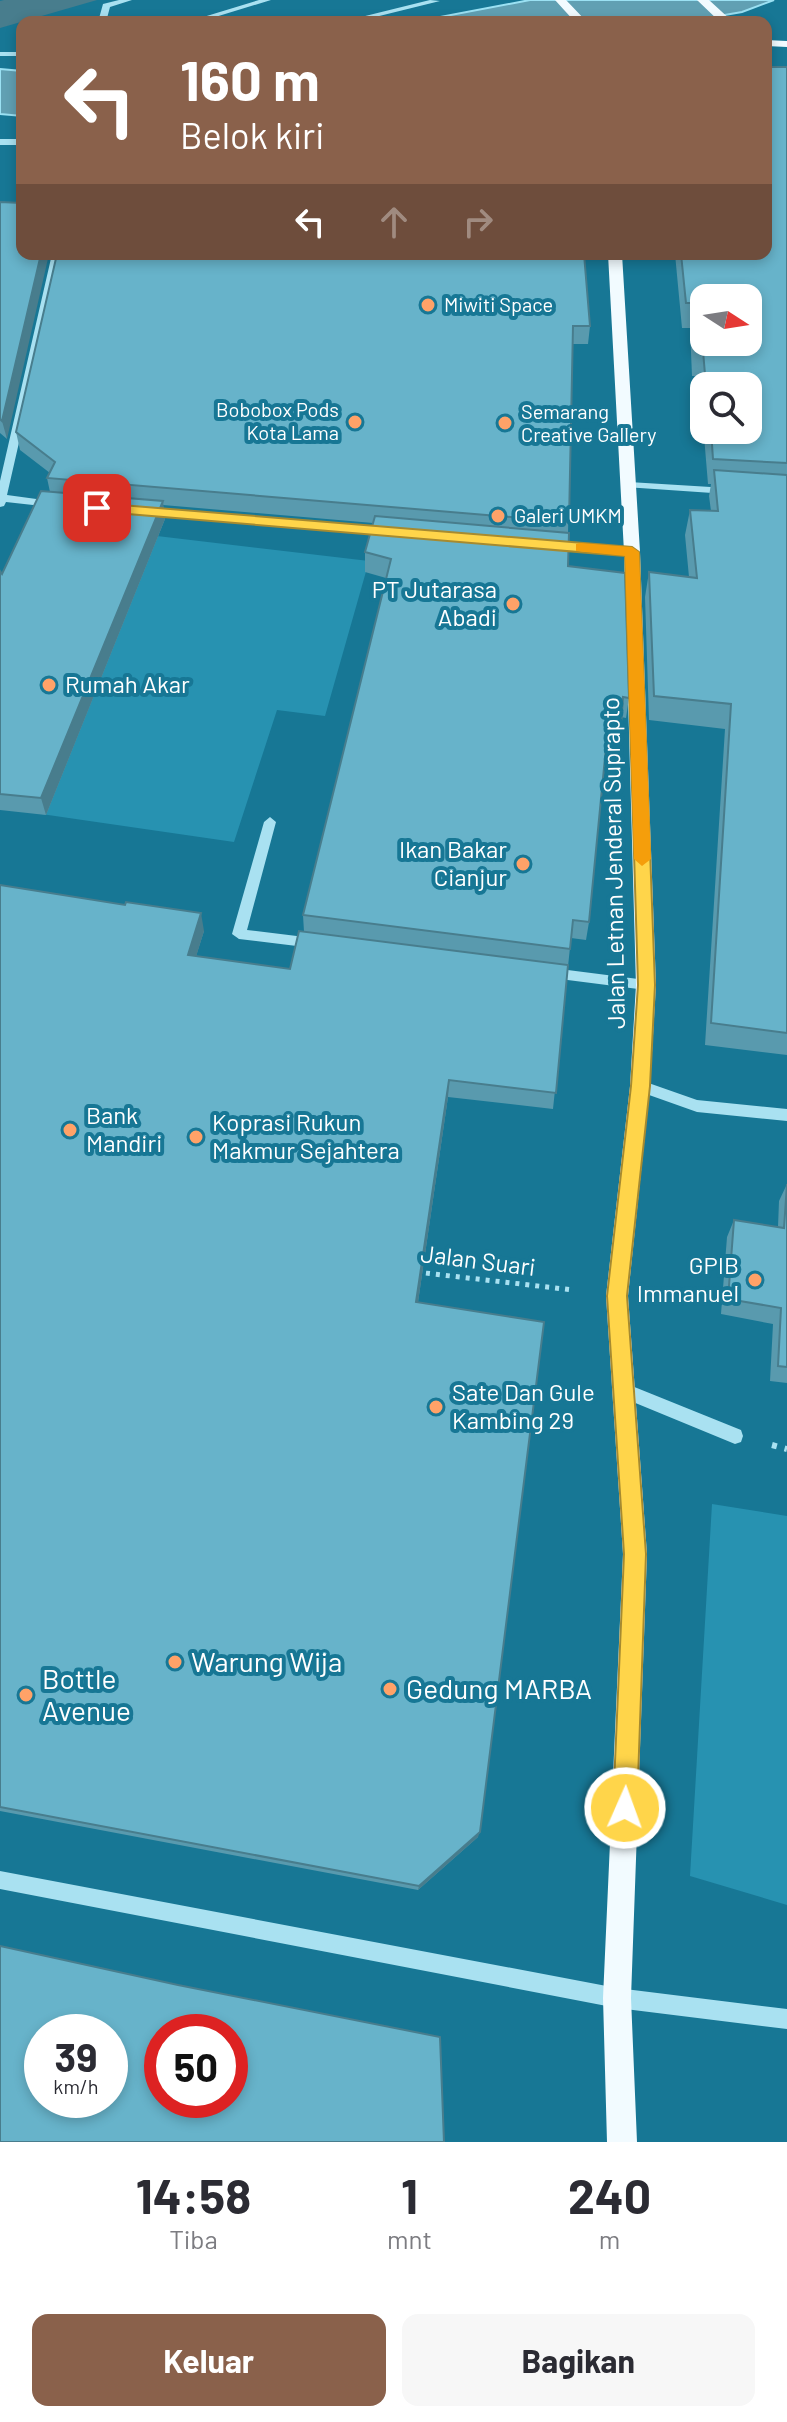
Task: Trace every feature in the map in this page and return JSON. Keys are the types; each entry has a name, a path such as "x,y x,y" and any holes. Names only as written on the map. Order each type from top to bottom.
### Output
{"main road":[{"path":"560,0 575,16"},
{"path":"702,0 720,16"},
{"name":"Jalan Letnan Jenderal Suprapto","path":"615,260 632,552 646,985 640,1086 617,1296 635,1554 617,1998 622,2142"}],"street":[{"path":"104,16 106,6 128,0"},
{"path":"212,16 267,0"},
{"path":"371,16 436,1"},
{"path":"56,260 0,500 65,505"},
{"path":"629,485 739,492"},
{"path":"128,510 396,532"},
{"path":"538,544 632,552"},
{"path":"270,822 239,934 333,945"},
{"path":"537,971 646,985"},
{"path":"640,1086 697,1106 787,1115"},
{"path":"622,1390 735,1436"},
{"path":"0,1880 617,1998 787,2019"}],"path":[{"name":"Jalan Suari","path":"412,1271 617,1296"}],"shaded area":[{"path":"530,0 774,0 742,12 719,16 446,16"},
{"path":"0,69 16,70 16,115 0,114"},
{"path":"39,522 369,561 325,716 277,710 234,842 0,808 0,604"},
{"path":"712,1504 787,1516 787,1905 690,1876"}],"building":[{"path":"772,67 787,67 787,463 713,459 712,444 762,444 762,372 705,372 703,356 762,356 762,284 690,284 690,303 686,303 682,260 772,260"},
{"path":"0,202 16,203 16,260 40,260 2,421"},
{"path":"56,260 584,260 590,326 573,326 569,522 47,478 55,462 16,432"},
{"path":"714,470 787,475 787,1033 711,1023 731,704 654,696 649,572 697,578 690,510 718,511"},
{"path":"41,491 163,501 41,798 0,794 0,571 2,574"},
{"path":"375,516 569,533 568,566 625,573 629,698 623,697 621,728 608,727 589,922 573,920 570,949 303,915 391,559 365,552"},
{"path":"0,885 125,905 126,902 201,913 188,955 290,969 299,931 568,965 556,1093 449,1080 416,1302 544,1322 480,1832 419,1886 0,1807"},
{"name":"GPIB Immanuel","path":"787,1184 787,1367 778,1366 781,1308 728,1299 734,1220 784,1228"},
{"path":"0,1946 440,2037 444,2142 0,2142"}],"slow traffic":[{"path":"581,547 632,552 642,859"}],"place":[{"name":"Miwiti Space","path":"428,305"},
{"name":"Bobobox Pods Kota Lama","path":"355,422"},
{"name":"Semarang Creative Gallery","path":"505,423"},
{"name":"Galeri UMKM","path":"498,516"},
{"name":"PT Jutarasa Abadi","path":"513,604"},
{"name":"Rumah Akar","path":"49,685"},
{"name":"Ikan Bakar Cianjur","path":"523,864"},
{"name":"Bank Mandiri","path":"70,1130"},
{"name":"Koprasi Rukun Makmur Sejahtera","path":"196,1137"},
{"name":"GPIB Immanuel","path":"755,1280"},
{"name":"Sate Dan Gule Kambing 29","path":"436,1407"},
{"name":"Warung Wija","path":"175,1662"},
{"name":"Gedung MARBA","path":"390,1689"},
{"name":"Bottle Avenue","path":"26,1695"}],"route":[{"path":"97,508 632,552 646,985 640,1086 617,1296 635,1554 625,1808"}]}
